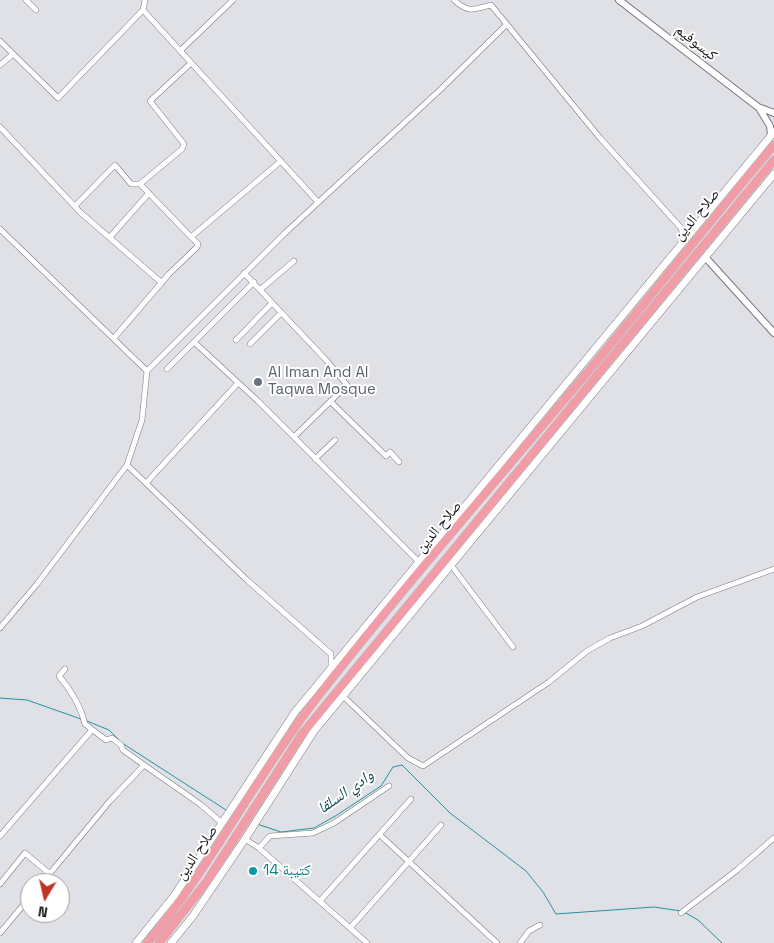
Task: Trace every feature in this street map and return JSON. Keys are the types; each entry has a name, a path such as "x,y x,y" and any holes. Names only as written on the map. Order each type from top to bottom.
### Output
{"highway":[{"name":"صلاح الدين","path":"147,943 198,877 288,735 315,700 424,564 597,360 774,145"},
{"name":"صلاح الدين","path":"159,943 243,836 302,734 774,160"},
{"path":"597,360 601,361 604,367"},
{"path":"536,432 540,436 540,443"},
{"path":"198,877 200,882 205,884"}],"main road":[{"path":"136,943 174,896 295,712 684,239 773,134"},
{"path":"255,815 306,743 343,696 774,174"},
{"path":"171,943 193,916 243,836"}],"street":[{"path":"26,0 36,10"},
{"path":"0,41 58,98 142,10 144,0"},
{"path":"180,51 233,0"},
{"path":"454,0 464,8 474,10 491,5 600,138 679,226 684,239"},
{"name":"كيسوفيم","path":"619,0 758,106 774,113"},
{"path":"142,10 318,202"},
{"path":"0,628 37,584 127,465 142,420 147,371 244,273 318,202 442,89 506,25"},
{"path":"0,65 13,54"},
{"path":"74,206 115,165 131,184 140,184 182,149 184,144 178,133 150,102 191,62"},
{"name":"كيسوفيم","path":"758,106 773,134"},
{"path":"0,127 74,206 162,283"},
{"path":"191,237 281,161"},
{"path":"114,338 162,283 198,248 198,244 140,184"},
{"path":"110,237 149,193"},
{"path":"679,226 695,227"},
{"path":"0,229 147,371"},
{"path":"706,258 774,333"},
{"path":"261,289 294,261"},
{"path":"244,273 327,360 347,385 332,402 294,437"},
{"path":"167,369 254,282"},
{"path":"236,340 272,303"},
{"path":"250,344 281,313"},
{"path":"194,342 294,437 418,561"},
{"path":"146,482 238,383"},
{"path":"332,402 386,456 390,452 399,462"},
{"path":"315,459 335,440"},
{"path":"127,465 247,580 331,654 331,668"},
{"path":"451,565 513,647"},
{"path":"343,696 408,758 423,766 549,682 587,651 610,638 642,626 697,597 774,569"},
{"path":"331,654 346,649"},
{"path":"65,669 60,676 71,690 84,717 85,724 91,731 106,740 112,738 121,745 123,750 200,804 222,823"},
{"path":"0,836 91,731"},
{"path":"51,873 144,765"},
{"path":"259,848 270,836 313,832 334,823 389,786"},
{"path":"320,902 411,799"},
{"path":"350,928 441,825"},
{"path":"380,835 498,943"},
{"path":"243,836 367,943"},
{"path":"681,913 737,870 774,838"},
{"path":"0,884 25,853 49,873"},
{"path":"0,933 20,909"},
{"path":"520,943 529,931 540,925"}],"waterway":[{"name":"وادي السلقا","path":"0,698 27,700 81,719"},
{"name":"وادي السلقا","path":"87,721 109,730 119,740"},
{"name":"وادي السلقا","path":"122,743 226,810"},
{"name":"وادي السلقا","path":"257,824 281,832 314,828 381,786 393,767 402,765 450,813 526,871 543,892 556,914 654,907 681,911"},
{"name":"وادي السلقا","path":"684,912 698,920 722,943"}],"place":[{"name":"Al Iman And Al Taqwa Mosque","path":"258,382"},
{"name":"كتيبة 14","path":"253,871"}]}
